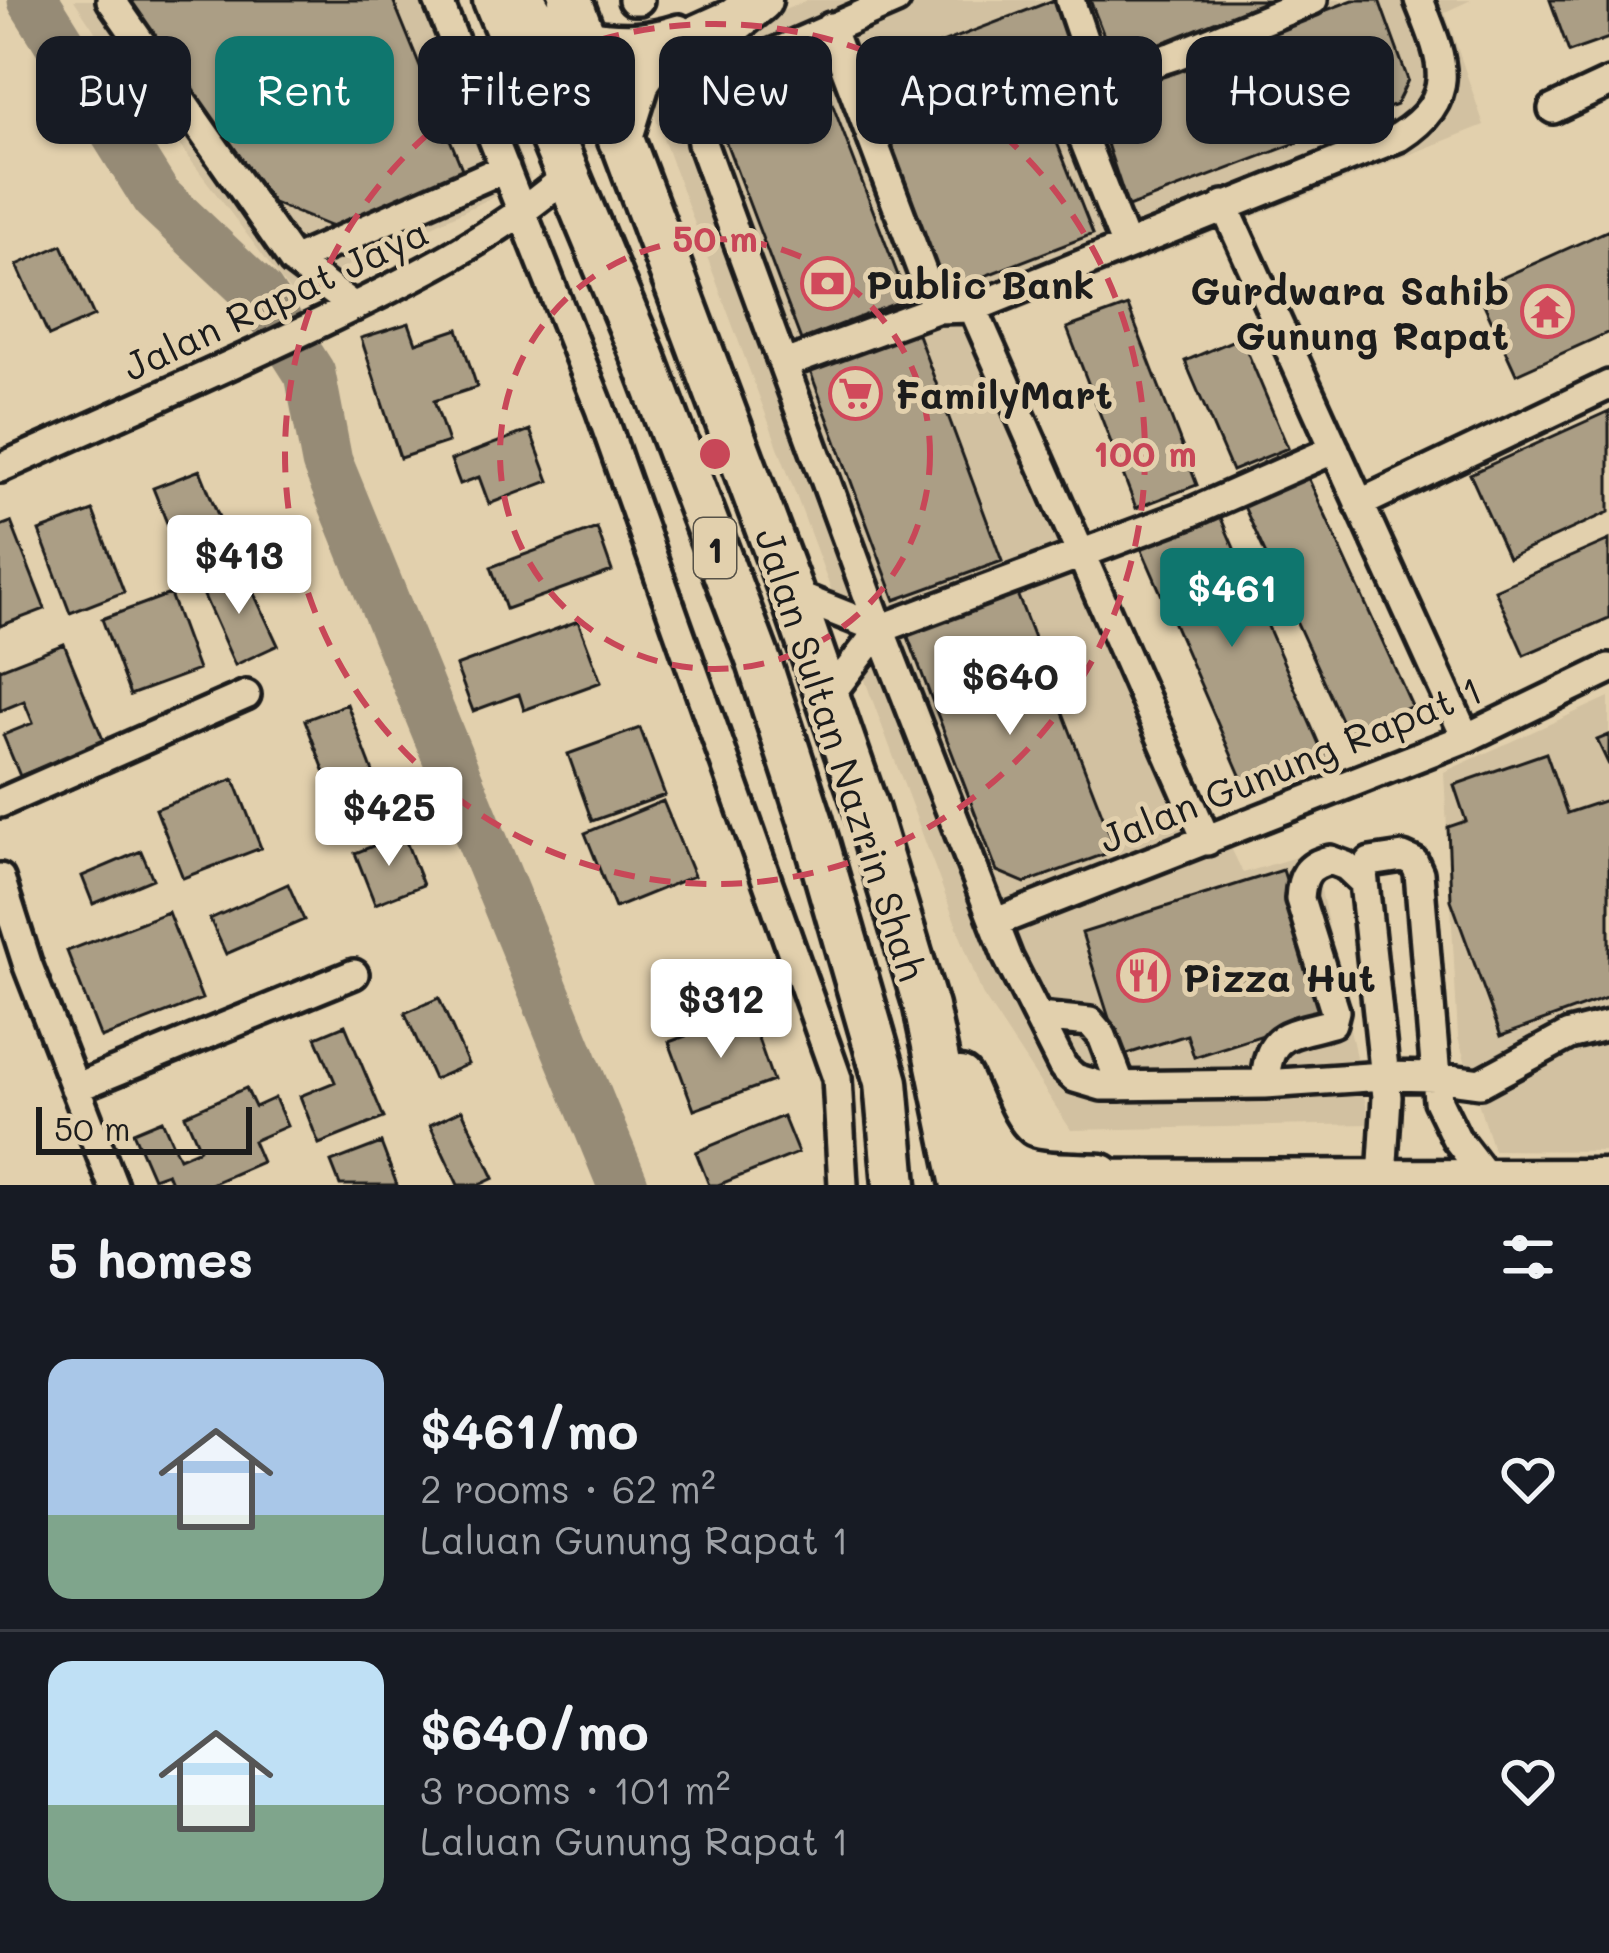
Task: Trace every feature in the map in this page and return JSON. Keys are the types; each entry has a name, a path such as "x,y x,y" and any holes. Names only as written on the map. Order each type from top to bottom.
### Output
{"highway":[{"name":"Jalan Sultan Nazrin Shah","path":"495,0 643,356 759,662 886,1082 895,1185"},
{"path":"524,0 542,27 561,34 576,17 552,0"},
{"path":"635,92 655,56 735,20 758,0"},
{"name":"Jalan Sultan Nazrin Shah","path":"622,144 828,697 926,1007 954,1183"},
{"path":"926,1007 982,1127 1008,1161 1029,1169 1101,1176"},
{"path":"886,1082 914,1163 954,1183"}],"main road":[{"path":"954,1183 1101,1176 1321,1181 1609,1178"}],"street":[{"path":"111,0 293,261 354,307"},
{"path":"438,0 600,409 837,1078 843,1185"},
{"path":"576,17 617,40 654,37 758,0"},
{"path":"896,0 712,80 702,96 698,118 702,142 880,629 1008,958 1063,1066 1075,1078 1102,1086 1265,1084 1384,1076 1436,1076 1480,1083 1569,1035 1609,1025"},
{"path":"1070,0 1084,36"},
{"path":"1162,60 1313,0"},
{"path":"785,364 936,309 973,308 1399,137 1419,124 1436,104 1443,81 1441,55 1419,0"},
{"path":"830,27 936,309"},
{"path":"1553,109 1609,83"},
{"path":"1086,144 1125,244"},
{"path":"293,261 506,168"},
{"name":"Jalan Rapat Jaya","path":"0,467 242,361 453,258 524,214 568,175"},
{"path":"1224,205 1466,738"},
{"path":"973,308 1207,841"},
{"path":"1359,504 1609,385"},
{"path":"828,697 880,629 1190,513 1335,449"},
{"path":"792,594 880,629"},
{"name":"Jalan Gunung Rapat 1","path":"996,922 1466,738 1609,669"},
{"path":"0,803 246,695"},
{"path":"1382,1178 1387,1097 1364,873 1370,862 1403,857 1414,862 1419,873 1438,1101 1456,1138 1486,1177"},
{"path":"1265,1084 1269,1050 1277,1039 1332,1023 1335,1011 1300,899 1300,882 1307,870 1330,860 1346,866 1364,883"},
{"path":"0,878 113,1185"},
{"path":"75,1088 354,974"},
{"path":"1038,1017 1090,1022 1102,1036 1121,1085"}],"shaded area":[{"path":"74,0 448,0 465,36 418,36 418,144 515,144 531,179 291,293 178,144 191,144 191,36 98,36"},
{"path":"809,0 1471,0 1445,12 1484,125 983,324 1243,873 1313,852 1370,1124 1071,1130 982,994 665,144 832,144 832,36 720,36"},
{"path":"659,74 659,128 649,101"},
{"path":"1609,697 1609,1151 1493,1150 1458,1038 1444,772"}],"building":[{"path":"126,0 393,0 418,61 418,144 452,144 467,181 339,230 273,203 230,144 394,144 394,36 215,36 215,123 191,90 191,36 152,36"},
{"path":"1054,0 1068,36 960,36"},
{"path":"1090,0 1274,0 1162,43 1162,36 1104,36"},
{"path":"1353,0 1379,0 1392,36 1258,36"},
{"path":"1550,0 1609,0 1609,38 1569,52"},
{"path":"1394,41 1408,80 1394,106"},
{"path":"1186,63 1186,144 1294,144 1128,207 1107,144 1162,144 1162,72"},
{"path":"832,103 907,299 801,340 727,144 832,144"},
{"path":"888,144 1057,144 1093,234 946,291"},
{"name":"Gurdwara Sahib Gunung Rapat","path":"1609,230 1609,332 1516,374 1477,289"},
{"path":"62,245 94,316 49,336 17,265"},
{"path":"1128,306 1197,485 1136,508 1067,328"},
{"path":"913,321 1002,561 895,600 806,360"},
{"path":"409,323 416,343 458,329 477,387 434,401 448,442 400,458 361,338"},
{"path":"1241,337 1288,448 1232,471 1185,361"},
{"path":"1609,411 1609,512 1508,558 1470,474"},
{"path":"530,430 549,481 489,504 479,477 460,484 451,460"},
{"path":"200,470 228,540 181,558 153,488"},
{"path":"1306,473 1412,706 1348,735 1242,502"},
{"path":"1217,509 1325,758 1247,791 1139,543"},
{"path":"93,511 124,592 70,613 39,531"},
{"path":"11,522 45,609 0,626 0,526"},
{"path":"597,528 612,571 506,609 491,567"},
{"path":"1609,540 1609,618 1524,655 1495,590"},
{"path":"243,570 278,645 235,665 201,589"},
{"path":"1014,586 1116,850 1025,883 997,871 905,629"},
{"path":"170,594 198,670 130,695 102,619"},
{"path":"578,621 601,682 524,710 519,694 473,711 456,666"},
{"path":"64,644 104,742 20,776 3,735 33,723 24,701 0,711 0,669"},
{"path":"347,704 385,804 343,820 305,720"},
{"path":"640,728 665,795 592,821 568,754"},
{"path":"1609,735 1609,765 1597,740"},
{"path":"1546,753 1567,813 1609,799 1609,997 1501,1036 1451,900 1448,827 1466,821 1454,785"},
{"path":"234,779 261,848 183,878 156,809"},
{"path":"663,801 694,876 615,908 585,833"},
{"path":"403,834 423,885 375,904 355,853"},
{"path":"141,851 153,879 93,904 82,876"},
{"path":"1283,870 1329,1014 1194,1057 1187,1035 1121,1056 1082,933"},
{"path":"288,884 304,920 226,954 210,919"},
{"path":"168,912 202,999 101,1038 67,951"},
{"path":"439,998 468,1064 434,1079 405,1013"},
{"path":"749,1013 773,1081 694,1110 669,1042"},
{"path":"345,1025 384,1118 319,1144 300,1096 335,1082 316,1037"},
{"path":"246,1088 255,1107 275,1098 287,1126 253,1141 262,1162 209,1185 172,1185 167,1173 153,1178 133,1132 162,1120 179,1158 200,1149 185,1115"},
{"path":"462,1110 494,1178 479,1185 458,1185 430,1125"},
{"path":"783,1116 798,1153 709,1185 696,1152"},
{"path":"381,1143 397,1185 340,1185 331,1162"}],"waterway":[{"path":"33,0 156,197 259,294 310,374 327,462 623,1185"}],"place":[{"name":"Public Bank","path":"827,283"},
{"name":"Gurdwara Sahib Gunung Rapat","path":"1548,311"},
{"name":"FamilyMart","path":"856,393"},
{"name":"Pizza Hut","path":"1144,976"}]}
